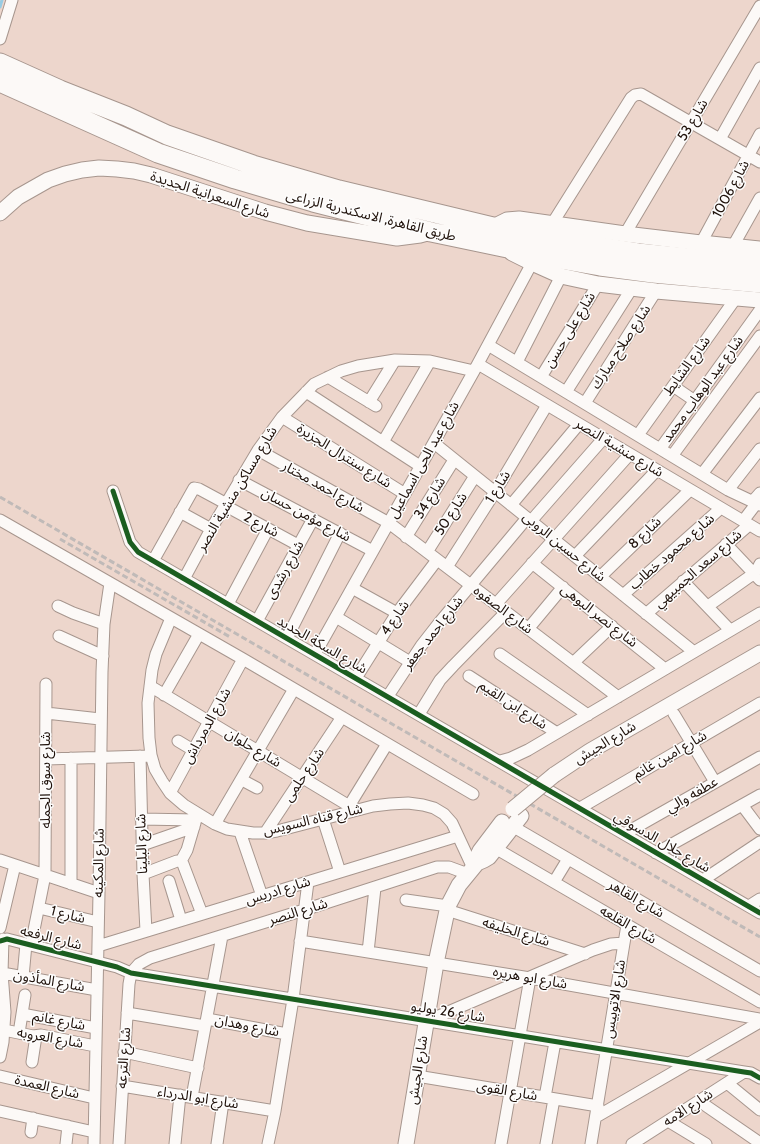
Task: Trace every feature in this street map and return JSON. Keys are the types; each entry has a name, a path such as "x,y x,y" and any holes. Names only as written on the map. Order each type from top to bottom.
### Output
{"highway":[{"name":"طريق القاهرة, الاسكندرية الزراعى","path":"0,63 60,90 126,116 167,135 253,165 339,190 492,227 569,242 638,253 760,265"},
{"name":"طريق القاهرة, الاسكندرية الزراعى","path":"0,82 179,160 235,179 313,202 431,232 600,266 653,273 760,283"}],"main road":[{"name":"شارع السعرانية الجديدة","path":"0,213 18,197 48,180 65,174 99,168 134,171 151,175 265,212 307,223 397,238 431,232"},
{"path":"492,227 501,221 513,219 701,243 760,248"},
{"path":"503,247 532,264 561,276 598,284 656,291 760,300"},
{"name":"شارع الجيش","path":"406,1144 436,963 448,908 459,885 472,868 480,851 515,817 542,796 590,751 760,653"},
{"name":"شارع الجيش","path":"556,782 760,664"},
{"name":"شارع الجيش","path":"472,868 486,859 515,817"}],"street":[{"path":"0,39 12,0"},
{"name":"شارع 53","path":"625,234 760,6"},
{"path":"720,139 760,68"},
{"path":"552,224 631,98 635,94 641,94 760,162"},
{"name":"شارع 1006","path":"701,243 760,134"},
{"path":"733,246 760,198"},
{"name":"شارع عبد الحى اسماعيل","path":"315,654 476,368 532,264"},
{"path":"517,362 561,276"},
{"name":"شارع على حسن","path":"541,377 598,284"},
{"path":"566,392 632,288"},
{"name":"شارع صلاح مبارك","path":"585,403 656,291"},
{"name":"شارع الشايط","path":"638,435 736,298"},
{"name":"شارع عبد الوهاب محمد","path":"660,449 760,310"},
{"path":"672,456 760,336"},
{"name":"شارع منشية النصر","path":"488,345 728,490 756,504"},
{"path":"328,377 372,404 395,360"},
{"name":"شارع مساكن منشية النصر","path":"184,579 225,504 258,450 282,417 314,384 342,371 358,366 395,360 430,361 476,368"},
{"path":"383,442 430,361"},
{"name":"شارع منشية النصر","path":"476,368 547,405 629,455 760,531"},
{"path":"673,386 695,400"},
{"path":"306,392 420,466"},
{"path":"702,474 760,398"},
{"name":"شارع 1","path":"447,567 495,492 547,405"},
{"name":"شارع سنترال الجزيرة","path":"282,417 405,494"},
{"path":"511,505 579,424"},
{"name":"شارع احمد جعفر","path":"388,696 410,662 439,623 529,519 603,439"},
{"name":"شارع حسين الروبى","path":"434,443 694,652"},
{"path":"728,490 760,449"},
{"name":"شارع احمد مختار","path":"258,450 389,523"},
{"path":"496,604 629,455"},
{"name":"شارع 34","path":"406,536 454,460"},
{"path":"575,556 657,470"},
{"name":"شارع 50","path":"427,552 475,476"},
{"name":"شارع مؤمن حسان","path":"239,480 374,551"},
{"name":"شارع 2","path":"180,512 192,490 196,488 298,545"},
{"name":"شارع 8","path":"600,577 690,490"},
{"name":"شارع السكة الحديد","path":"113,491 132,545 138,552 500,761 556,782"},
{"name":"شارع سعد الجمبيهي","path":"646,614 726,544 746,523 760,493"},
{"name":"شارع محمود خطاب","path":"623,595 721,508"},
{"path":"153,561 180,512 211,529"},
{"name":"شارع رشدى","path":"256,621 313,519"},
{"path":"0,520 243,659 473,794"},
{"name":"شارع الصفوه","path":"389,523 618,697"},
{"path":"228,604 268,529"},
{"path":"286,638 340,533"},
{"path":"708,606 758,573 726,544"},
{"name":"شارع 4","path":"356,678 397,613 437,560"},
{"name":"شارع نصر البوهى","path":"532,563 665,669"},
{"path":"684,581 730,630"},
{"name":"شارع المكينه","path":"94,1144 99,893 100,719 104,624 110,582"},
{"path":"528,629 563,587"},
{"path":"352,588 397,613"},
{"path":"58,606 104,624"},
{"path":"419,714 440,680 506,612"},
{"path":"500,761 520,755 760,613"},
{"path":"336,617 410,662"},
{"name":"شارع قناه السويس","path":"171,618 156,654 150,686 146,756 170,792 184,805 196,821 215,824 240,832 265,833 323,819 352,808 390,804 408,804 434,808 444,814 452,823 472,868"},
{"path":"573,663 612,626"},
{"path":"164,695 199,634"},
{"path":"59,636 102,656"},
{"path":"500,654 588,715"},
{"name":"شارع الدمرداش","path":"170,792 243,659"},
{"name":"شارع ابن القيم","path":"469,676 557,733"},
{"name":"شارع سوق الجمله","path":"23,977 45,875 46,684"},
{"name":"شارع حلوان","path":"150,686 352,808"},
{"path":"215,824 294,689"},
{"name":"شارع امين غانم","path":"580,808 760,703"},
{"path":"46,713 100,719"},
{"path":"674,714 715,782"},
{"name":"شارع حلمى","path":"265,833 342,717"},
{"path":"178,741 193,750"},
{"path":"352,808 387,744"},
{"path":"46,759 146,756"},
{"name":"شارع البلينا","path":"146,756 141,819 146,931"},
{"name":"عطفه والي","path":"624,834 760,757"},
{"path":"71,758 71,884"},
{"path":"242,780 257,788"},
{"name":"شارع جلال الدسوقي","path":"556,782 580,808 760,913"},
{"path":"656,853 760,795"},
{"path":"742,804 760,829"},
{"name":"شارع القاهر","path":"515,817 568,859 760,971"},
{"path":"141,819 196,821"},
{"path":"323,819 340,872"},
{"path":"142,845 196,821"},
{"path":"143,874 177,861 181,861 186,854 196,821"},
{"path":"240,832 262,896"},
{"name":"شارع ادريس","path":"98,946 458,836"},
{"path":"703,880 760,842"},
{"name":"شارع القلعه","path":"495,848 760,1002"},
{"path":"554,882 568,859"},
{"path":"0,860 99,893"},
{"path":"181,861 202,914"},
{"path":"0,928 15,866"},
{"name":"شارع النصر","path":"131,973 139,964 150,958 441,866 472,868"},
{"path":"169,881 181,920"},
{"path":"268,1144 275,1111 293,999 308,882"},
{"path":"368,952 375,888"},
{"path":"749,906 760,899"},
{"name":"شارع الخليفه","path":"406,900 448,908 585,954"},
{"name":"شارع 1","path":"39,908 98,922"},
{"name":"شارع الاتوبيس","path":"591,1144 627,925"},
{"path":"192,1098 222,936"},
{"path":"0,1057 4,1030 2,940"},
{"name":"شارع الرفعه","path":"2,940 117,966 131,973"},
{"name":"شارع ابو هريره","path":"300,941 530,978 760,1019"},
{"path":"426,1021 585,954 611,944 624,943"},
{"name":"شارع المأذون","path":"2,973 97,990"},
{"name":"شارع 26 يوليو","path":"131,973 751,1073 760,1078"},
{"name":"شارع الترعه","path":"119,1144 124,1052 131,973"},
{"path":"501,1144 530,978"},
{"path":"19,1033 25,995"},
{"name":"شارع وهدان","path":"127,1013 206,1022 287,1034"},
{"name":"شارع غانم","path":"22,1014 96,1028"},
{"path":"597,1112 688,1064 760,1022"},
{"name":"شارع العروبه","path":"4,1030 36,1036 41,1035 95,1046"},
{"path":"32,1062 36,1036"},
{"path":"546,1144 555,1042"},
{"path":"124,1052 198,1068"},
{"name":"شارع الامه","path":"639,1143 668,1121 744,1072"},
{"name":"شارع العمدة","path":"0,1076 94,1098"},
{"name":"شارع القوى","path":"417,1076 549,1098 597,1112"},
{"path":"727,1083 760,1110"},
{"name":"شارع ابو الدرداء","path":"122,1086 275,1111"},
{"path":"175,1144 180,1095"},
{"path":"699,1101 760,1143"},
{"path":"217,1144 223,1102"},
{"path":"0,1111 94,1132"},
{"path":"30,1132 33,1118"},
{"path":"668,1121 706,1144"},
{"path":"66,1144 68,1126"}],"waterway":[{"path":"0,7 2,0"}],"railway":[{"path":"0,497 760,937"},
{"path":"60,539 230,637"}],"cycle path":[{"path":"113,491 130,542 138,552 760,913"},
{"path":"0,941 7,939 117,967 131,973 751,1073 760,1078"}]}
